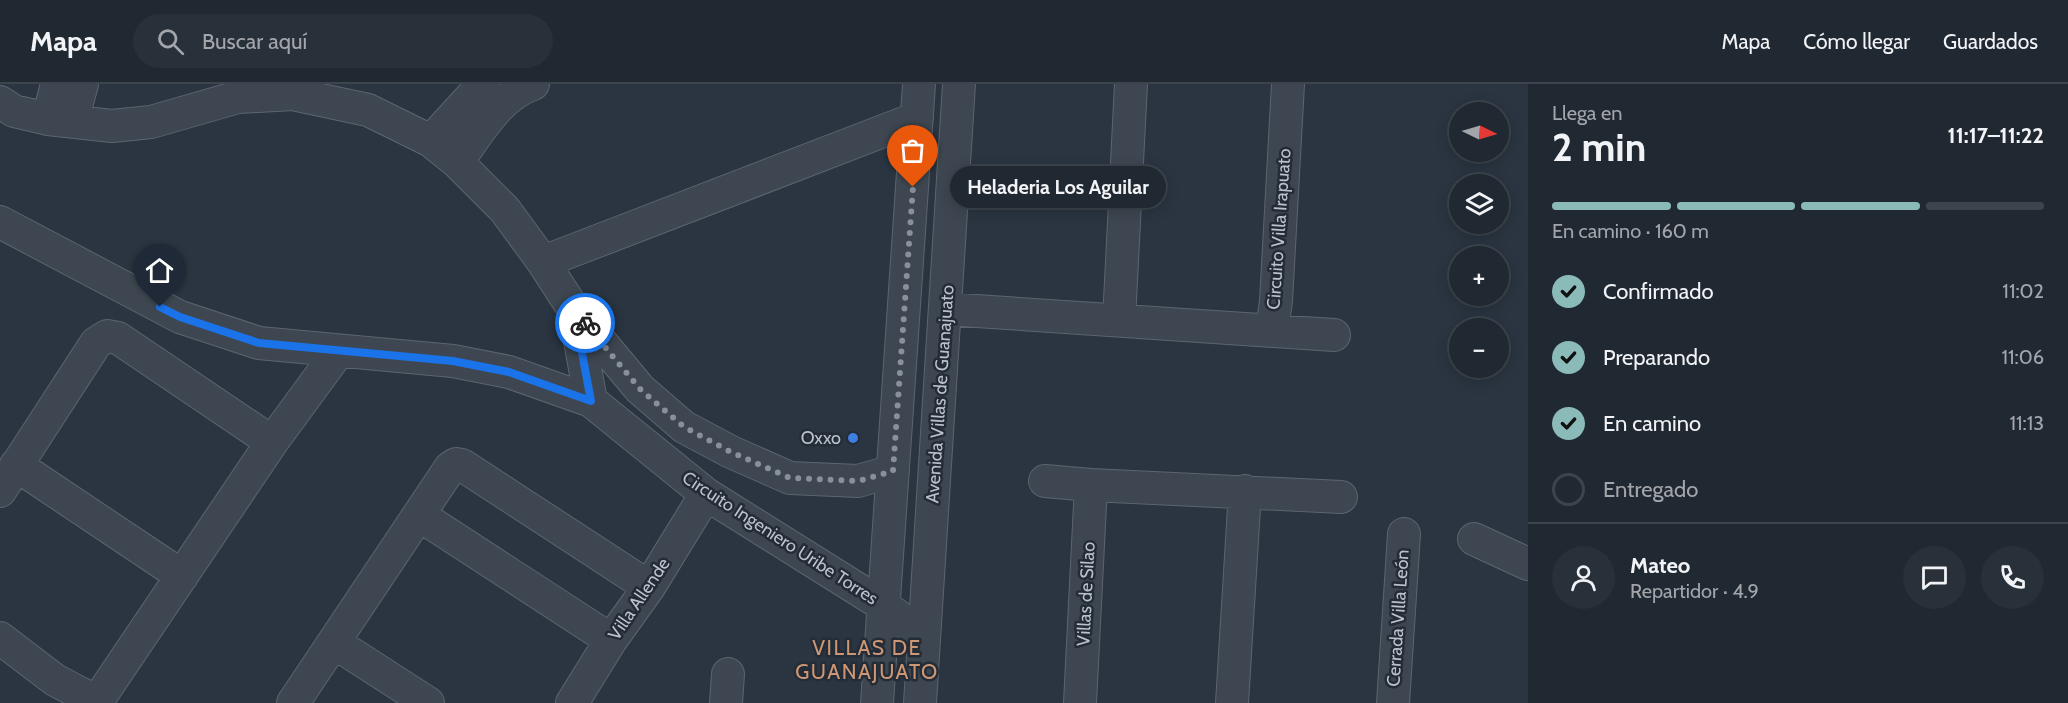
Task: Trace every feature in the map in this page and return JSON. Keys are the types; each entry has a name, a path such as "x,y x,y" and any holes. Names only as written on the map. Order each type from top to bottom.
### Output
{"street":[{"path":"57,84 60,120"},
{"path":"60,120 82,84"},
{"path":"431,141 483,84"},
{"path":"457,162 503,102 519,89 533,84"},
{"path":"877,703 919,84"},
{"name":"Avenida Villas de Guanajuato","path":"920,703 959,84"},
{"path":"1119,320 1131,84"},
{"name":"Circuito Villa Irapuato","path":"946,309 1272,330 1276,301 1288,84"},
{"path":"0,102 14,111 60,120 112,126 141,123 238,97 293,94 368,110 431,141 457,162 505,210 574,310 640,389 684,427 731,452 790,478 858,481 893,471"},
{"path":"543,262 917,118"},
{"path":"913,187 953,192"},
{"name":"Circuito Ingeniero Uribe Torres","path":"0,222 180,317 259,343 453,361 509,372 591,401 706,494 882,605 924,636"},
{"path":"574,310 591,401"},
{"path":"1272,330 1334,336"},
{"path":"0,491 96,344 107,336 118,338 272,442"},
{"path":"0,638 55,680 96,703 272,442 338,352"},
{"path":"303,700 335,643 418,515 450,468 456,464 462,465 648,587"},
{"path":"16,465 182,576"},
{"path":"1045,481 1341,497"},
{"name":"Villas de Silao","path":"1080,703 1091,485"},
{"path":"1232,703 1245,491"},
{"name":"Villa Allende","path":"572,703 706,494"},
{"path":"418,515 611,640"},
{"name":"Cerrada Villa León","path":"1393,703 1404,534"},
{"path":"1474,539 1528,564"},
{"path":"335,643 428,703"},
{"path":"0,660 55,680"}],"way so far":[{"path":"585,323 640,389 684,427 731,452 790,478 858,481 893,471 913,187"}],"place":[{"name":"Heladeria Los Aguilar","path":"913,187"},
{"name":"Oxxo","path":"853,438"}],"district":[{"name":"VILLAS DE GUANAJUATO","path":"867,660"}],"route":[{"path":"160,307 180,317 259,343 453,361 509,372 591,401 574,310 585,323"}]}
